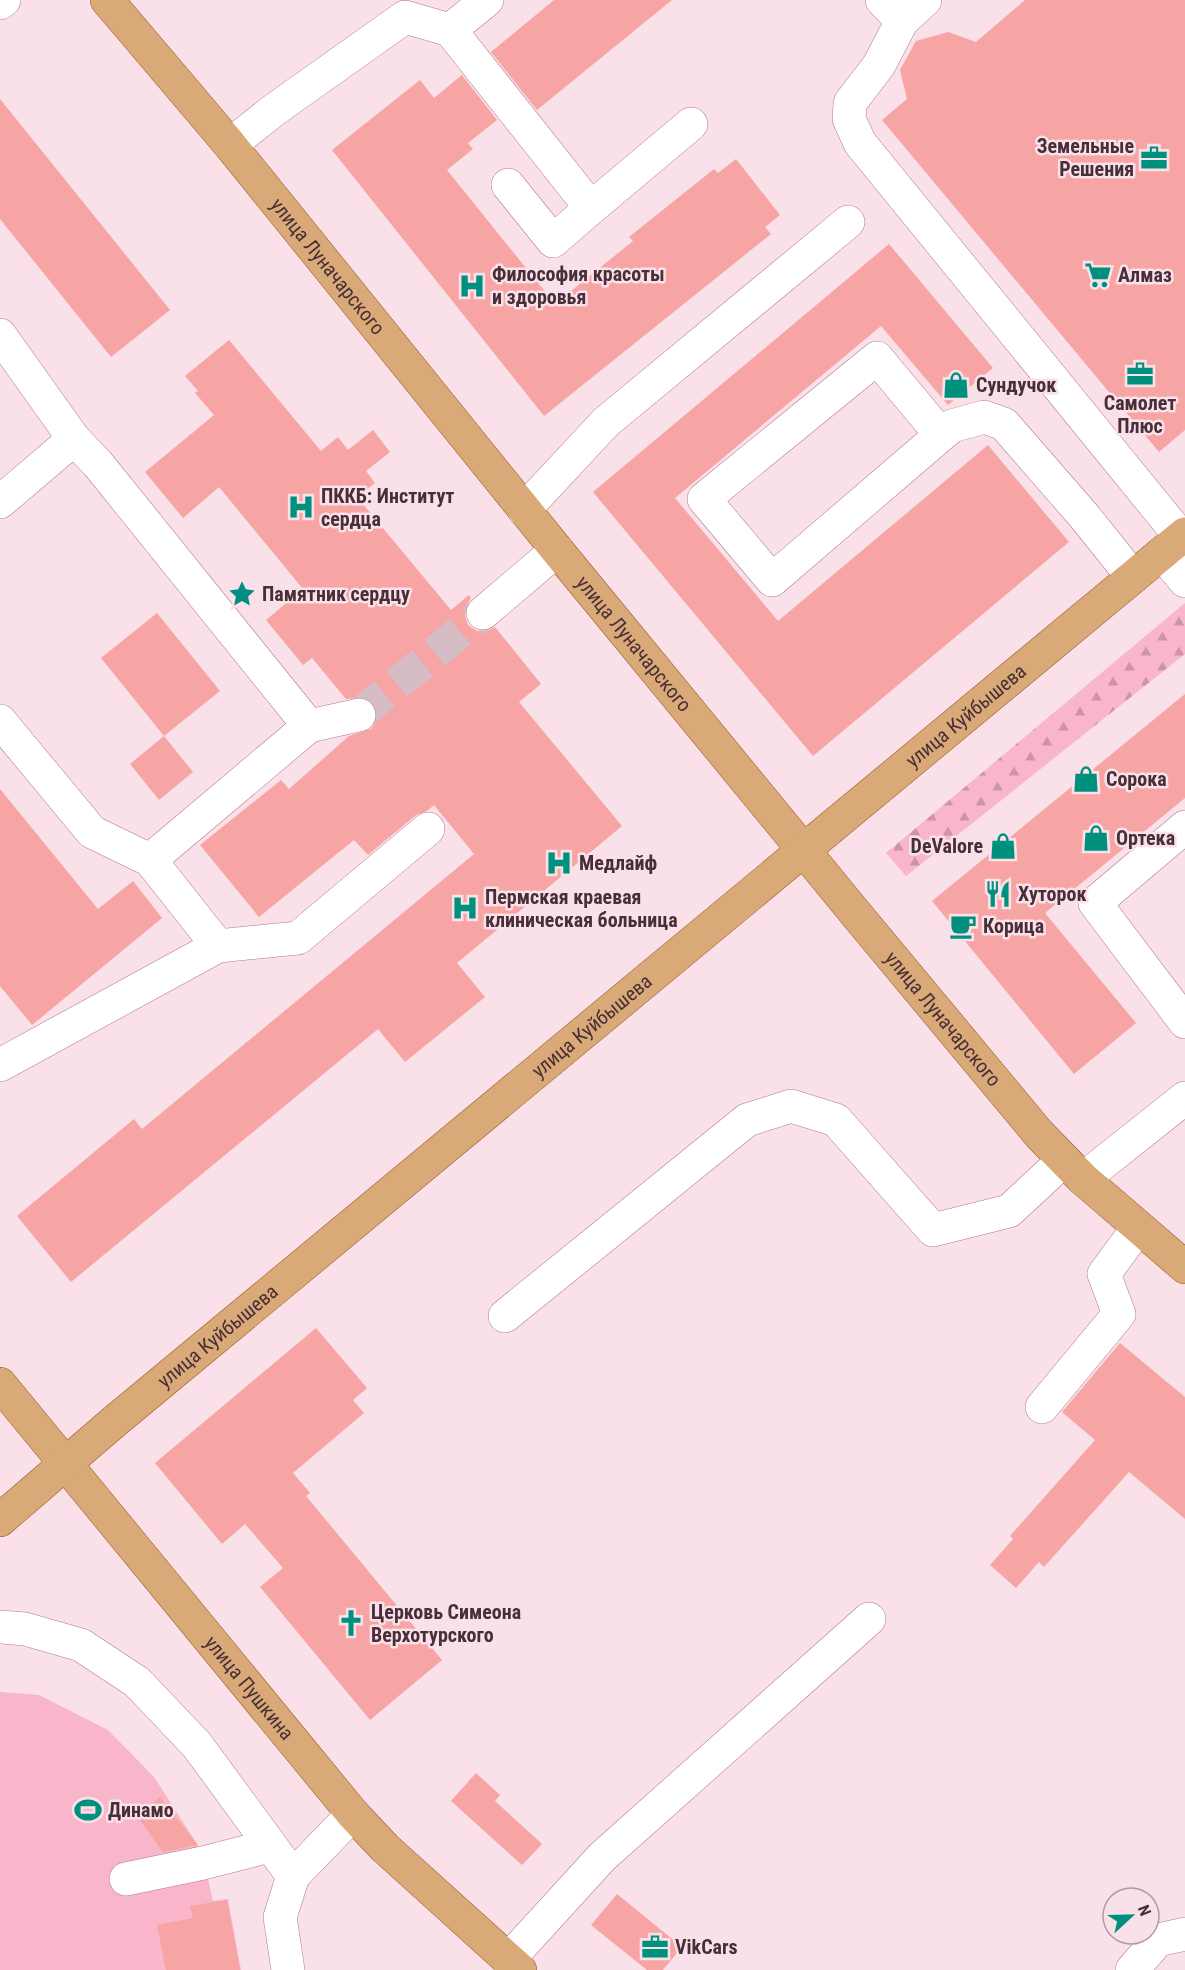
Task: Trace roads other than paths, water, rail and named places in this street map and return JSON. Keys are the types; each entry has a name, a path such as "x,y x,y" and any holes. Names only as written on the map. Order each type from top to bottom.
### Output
{"main road":[{"name":"улица Луначарского","path":"107,0 231,145 524,510 1039,1134 1138,1228 1185,1267"},
{"name":"улица Куйбышева","path":"0,1520 65,1463 1176,542"},
{"name":"улица Пушкина","path":"0,1384 353,1814 385,1848 514,1965"}],"street":[{"path":"0,3 4,0"},
{"path":"450,30 487,0"},
{"path":"903,7 879,65 850,103 849,119 860,142 1176,542 1185,581"},
{"path":"231,145 274,110 405,17 450,30 591,208"},
{"path":"508,185 553,241 691,124"},
{"path":"524,510 606,422 848,222"},
{"path":"0,335 74,438 98,464 309,726"},
{"path":"941,435 877,358 704,499 772,580 952,426 984,417 1004,424 1084,516 1133,577"},
{"path":"0,502 74,438"},
{"path":"483,613 557,550"},
{"path":"150,860 309,726 359,715"},
{"path":"0,721 93,832 150,860 218,946"},
{"path":"1185,828 1095,903 1185,1022"},
{"path":"0,1065 218,946 298,938 428,829"},
{"path":"505,1316 747,1120 791,1106 836,1120 933,1230 1009,1211 1185,1098"},
{"path":"1042,1407 1119,1314 1104,1274 1138,1228"},
{"path":"514,1965 602,1857 869,1620"},
{"path":"0,1627 25,1629 81,1645 137,1682 197,1745 292,1876"},
{"path":"288,1970 280,1917 292,1876 353,1814"},
{"path":"126,1879 269,1846"},
{"path":"1132,1970 1158,1940 1185,1934"}],"tunnel":[{"path":"359,715 483,613"}],"place":[{"name":"Земельные Решения","path":"1154,158"},
{"name":"Алмаз","path":"1098,275"},
{"name":"Философия красоты и здоровья","path":"472,286"},
{"name":"Самолет Плюс","path":"1140,374"},
{"name":"Сундучок","path":"956,385"},
{"name":"ПККБ: Институт сердца","path":"301,507"},
{"name":"Памятник сердцу","path":"242,594"},
{"name":"Сорока","path":"1086,779"},
{"name":"Ортека","path":"1096,838"},
{"name":"DeValore","path":"1003,846"},
{"name":"Медлайф","path":"559,863"},
{"name":"Хуторок","path":"998,894"},
{"name":"Пермская краевая клиническая больница","path":"465,908"},
{"name":"Корица","path":"963,926"},
{"name":"Церковь Симеона Верхотурского","path":"351,1623"},
{"name":"Динамо","path":"88,1810"},
{"name":"VikCars","path":"655,1947"}]}
